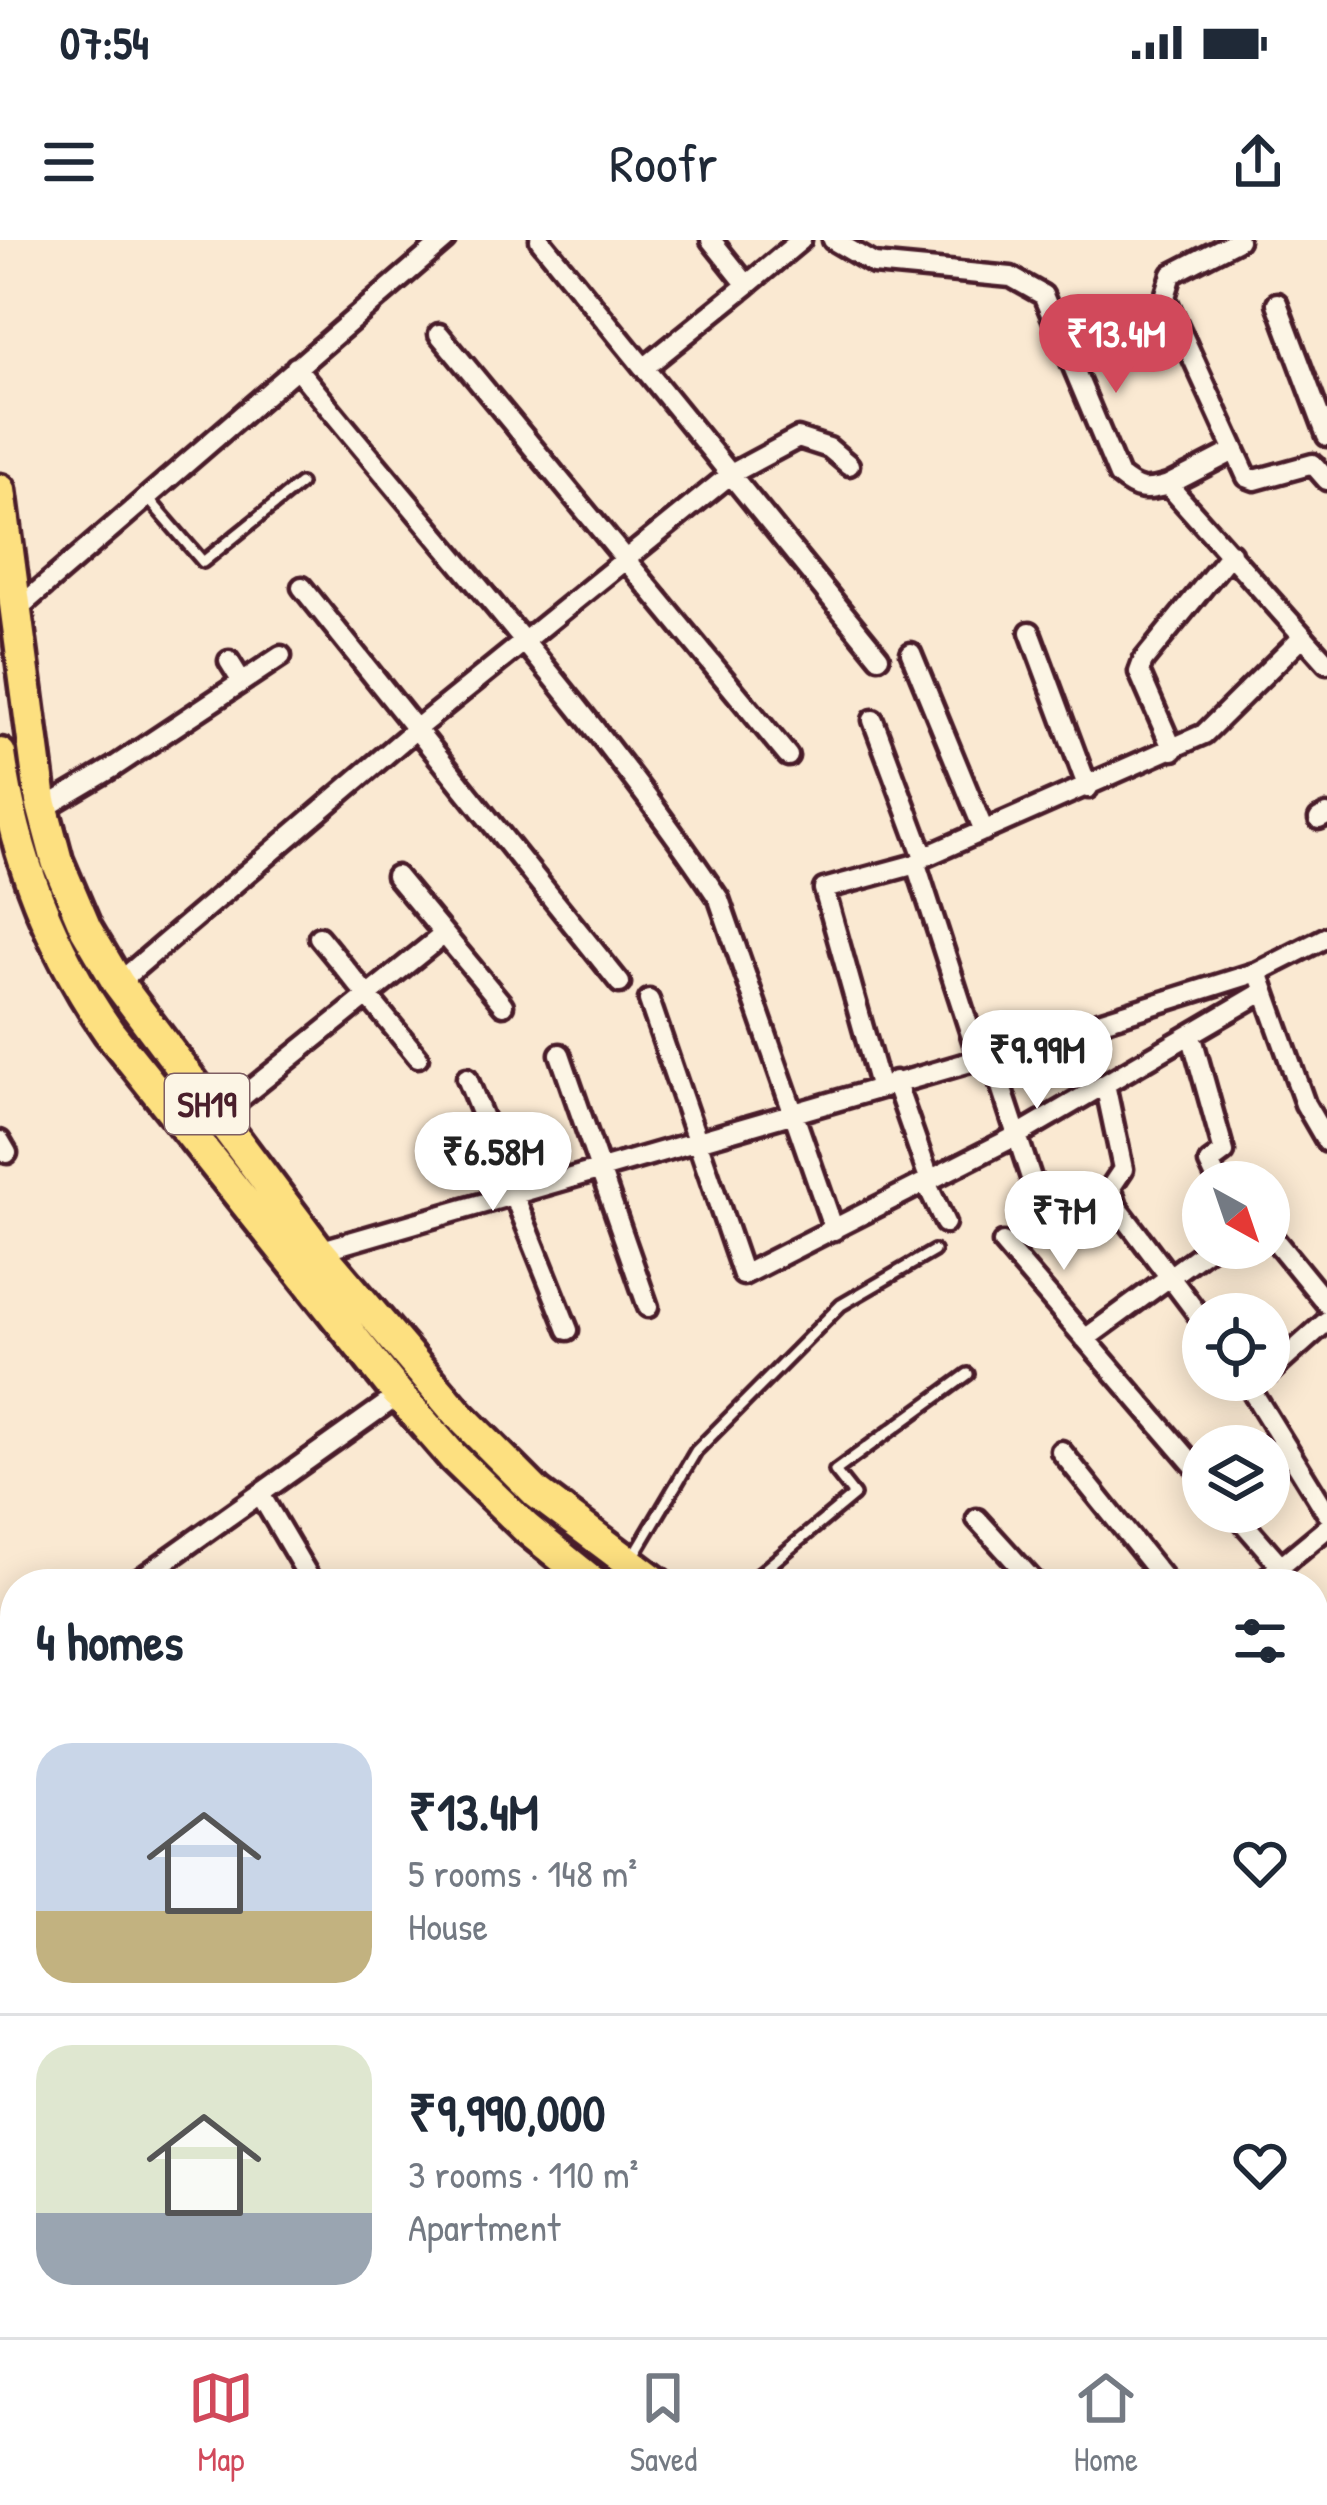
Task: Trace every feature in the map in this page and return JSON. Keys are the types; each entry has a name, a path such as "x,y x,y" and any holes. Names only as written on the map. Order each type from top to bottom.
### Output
{"main road":[{"name":"SH19","path":"0,490 5,578 43,808 71,895 118,983 319,1251 458,1414 538,1492 637,1569"},
{"name":"SH19","path":"0,754 9,849 77,987 191,1139 399,1396 453,1457 577,1569"}],"street":[{"path":"14,612 446,240"},
{"path":"540,240 879,657"},
{"path":"711,240 747,285"},
{"path":"644,368 801,240"},
{"path":"833,240 874,264 1011,277 1032,286 1052,308 1119,476 1134,488 1147,492 1168,485 1234,451"},
{"path":"1238,240 1172,274 1166,297 1247,477 1255,480 1322,467"},
{"path":"1277,303 1327,436"},
{"path":"439,334 788,756"},
{"path":"296,367 523,643 719,899 834,1230"},
{"path":"118,983 416,729 730,474 798,438 830,448 848,466"},
{"path":"1168,485 1327,664"},
{"path":"1173,750 1139,672 1143,661 1231,554"},
{"path":"302,586 620,983"},
{"path":"1030,632 1088,788"},
{"path":"945,1223 887,1083 824,890 920,860 1173,750 1216,724 1303,636"},
{"path":"911,653 984,831"},
{"path":"43,808 114,767 281,656"},
{"path":"229,661 242,682"},
{"path":"872,720 985,1058 1033,1184"},
{"path":"396,876 503,1005"},
{"path":"217,1117 443,935"},
{"path":"319,1251 985,1058 1258,972 1327,937"},
{"path":"319,938 418,1058"},
{"path":"1258,972 1305,1104 1327,1142"},
{"path":"649,1000 743,1275 1016,1136 1263,992"},
{"path":"1191,1034 1224,1152 1212,1161"},
{"path":"560,1054 648,1307"},
{"path":"467,1078 568,1330"},
{"path":"1105,1084 1123,1169 1111,1187 1117,1207 1184,1293"},
{"path":"1003,1244 1182,1452"},
{"path":"1290,1259 1327,1304"},
{"path":"1085,1339 1182,1267"},
{"path":"1290,1354 1327,1321"},
{"path":"155,1569 399,1396"},
{"path":"1263,1401 1327,1513"},
{"path":"1061,1451 1156,1569"},
{"path":"260,1494 305,1569"},
{"path":"976,1519 1022,1569"},
{"path":"1277,1569 1327,1528"},
{"path":"1252,1533 1281,1566"},
{"path":"163,1563 166,1569"}],"lane":[{"path":"147,496 203,562 300,484"},
{"path":"629,1563 696,1450 841,1305 934,1251"},
{"path":"765,1569 854,1495 835,1471 968,1374"}]}
